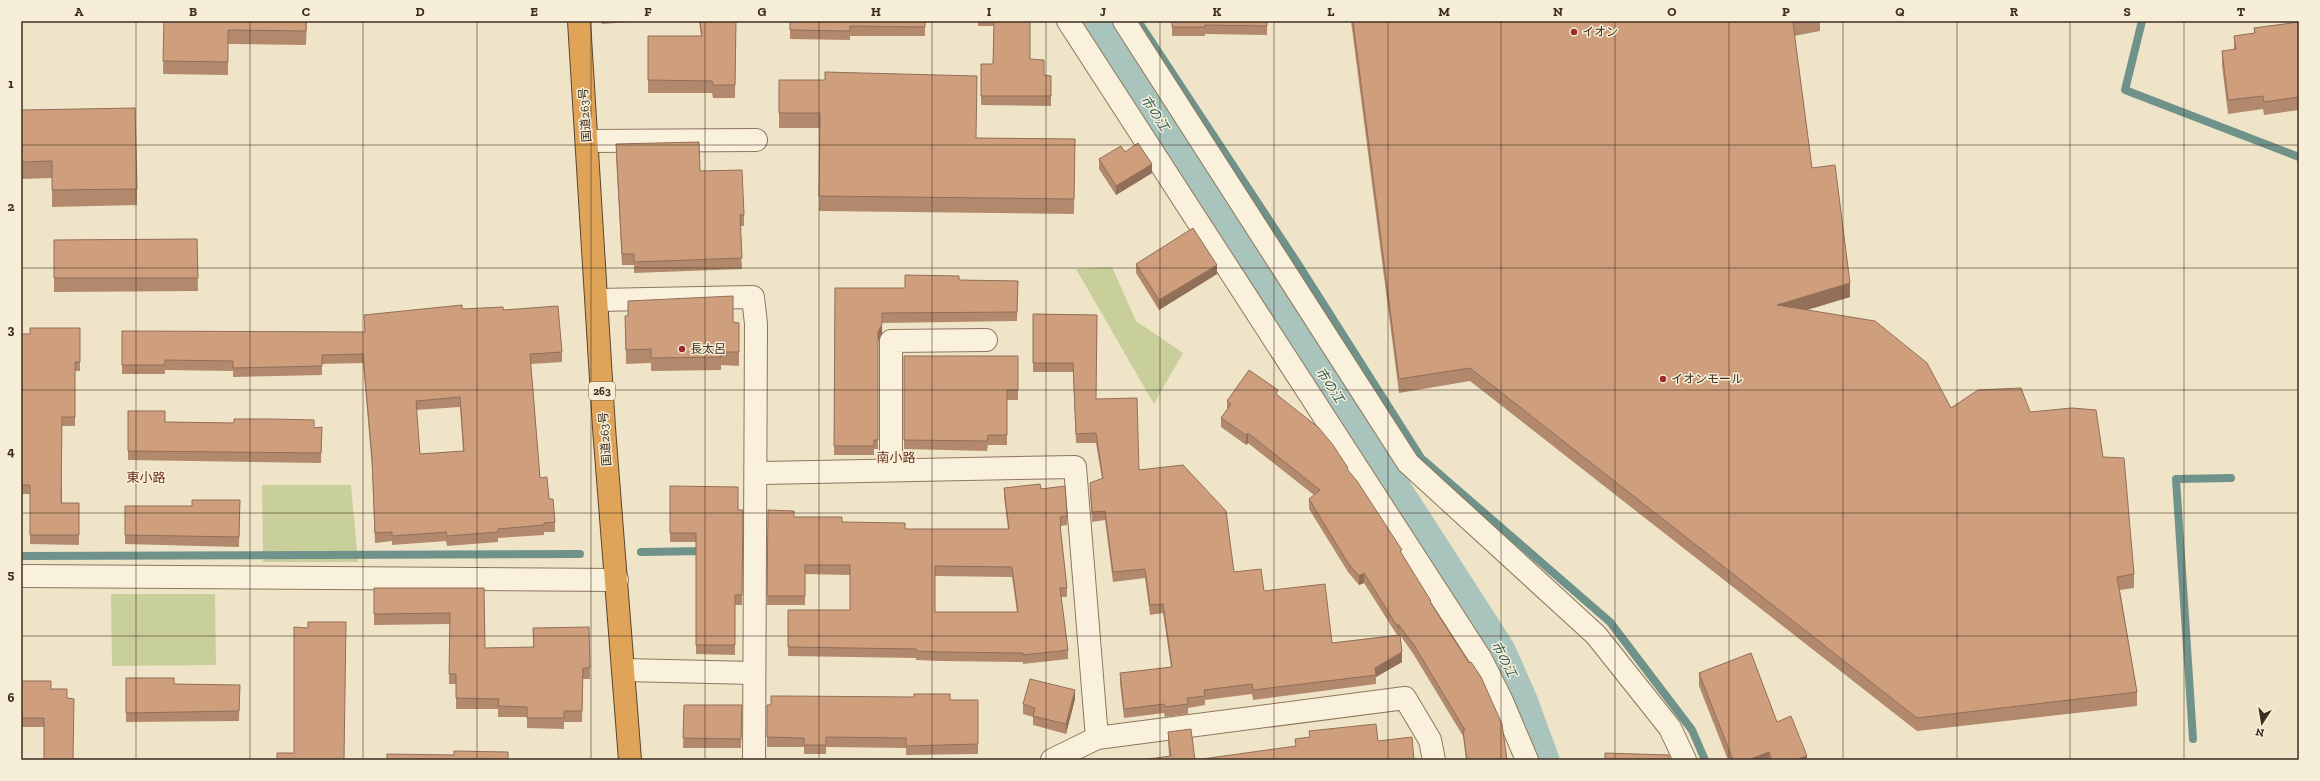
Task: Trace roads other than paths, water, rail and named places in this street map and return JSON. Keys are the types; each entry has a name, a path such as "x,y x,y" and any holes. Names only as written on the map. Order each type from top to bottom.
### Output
{"highway":[{"name":"国道263号","path":"579,21 604,428 630,760"}],"street":[{"path":"1068,21 1481,659 1527,760"},
{"path":"1124,21 1408,463 1596,635 1670,728 1685,760"},
{"path":"587,141 756,140"},
{"path":"597,300 753,297 756,324 754,760"},
{"path":"891,470 892,340 986,340"},
{"path":"756,473 1075,467 1097,738"},
{"path":"21,576 617,580"},
{"path":"624,670 754,673"},
{"path":"1052,760 1097,738 1405,698 1430,740 1434,760"}],"waterway":[{"name":"市の江","path":"1096,21 1501,650 1523,700 1545,760"},
{"path":"1138,21 1298,264 1421,458 1610,622 1692,730 1705,760"},
{"path":"2142,21 2125,90 2299,157"},
{"path":"2193,739 2176,479 2231,478"},
{"path":"641,552 707,551"},
{"path":"21,556 580,554"}],"place":[{"name":"イオン","path":"1574,32"},
{"name":"長太呂","path":"682,349"},
{"name":"イオンモール","path":"1663,379"}],"district":[{"name":"南小路","path":"896,457"},
{"name":"東小路","path":"146,477"}]}
